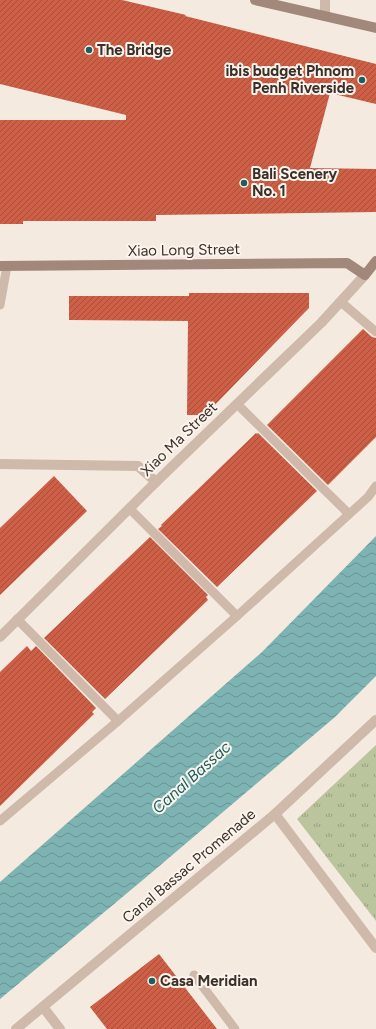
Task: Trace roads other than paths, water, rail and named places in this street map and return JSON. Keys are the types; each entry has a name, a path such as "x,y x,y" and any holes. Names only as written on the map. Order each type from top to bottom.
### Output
{"main road":[{"path":"255,0 376,28"},
{"name":"Xiao Ma Street","path":"365,275 376,261"},
{"name":"Xiao Long Street","path":"4,266 347,263 365,275"}],"street":[{"path":"325,0 325,16"},
{"name":"Xiao Ma Street","path":"0,637 156,482 321,323 365,275"},
{"path":"0,464 138,466 156,482"},
{"name":"Canal Bassac Promenade","path":"16,1029 275,814 376,720"},
{"path":"275,814 376,948"},
{"path":"42,1007 60,1029"}],"lane":[{"path":"0,305 4,266"},
{"path":"340,302 376,332"},
{"path":"237,404 349,514"},
{"path":"0,821 118,721 237,616 368,497 376,486"},
{"path":"130,509 237,616"},
{"path":"17,619 118,721"},
{"path":"194,975 235,1029"}],"water":[{"name":"Canal Bassac","path":"376,536 376,676 335,717 0,999 0,882 262,652"}],"place":[{"name":"The Bridge","path":"89,50"},
{"name":"ibis budget Phnom Penh Riverside","path":"362,80"},
{"name":"Bali Scenery No. 1","path":"244,183"},
{"name":"Casa Meridian","path":"152,981"}]}
